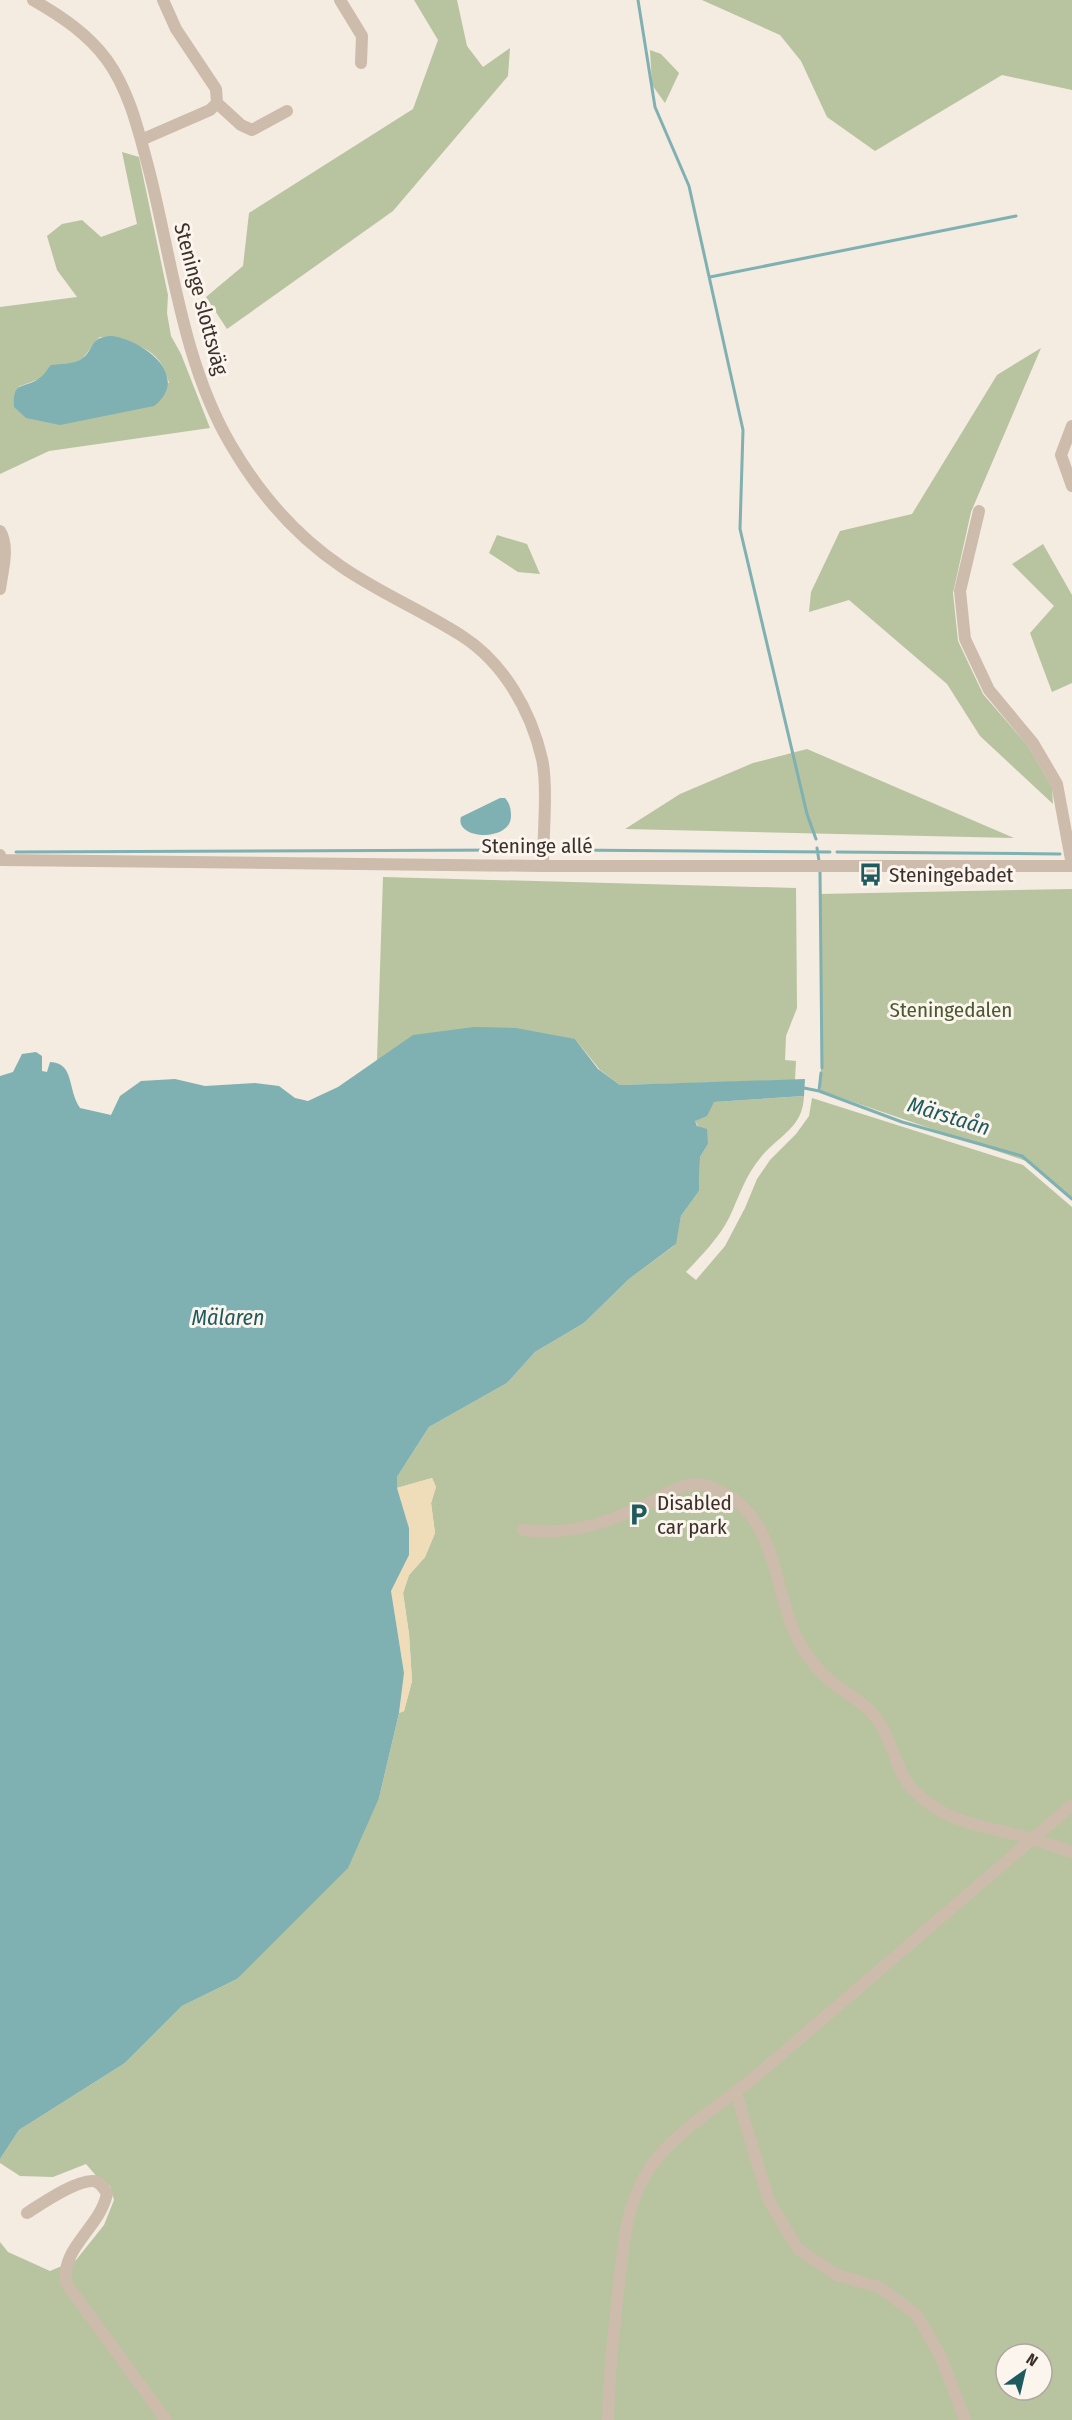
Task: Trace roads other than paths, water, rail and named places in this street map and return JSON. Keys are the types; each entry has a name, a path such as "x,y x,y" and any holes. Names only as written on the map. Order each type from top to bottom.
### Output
{"street":[{"name":"Steninge slottsväg","path":"33,0 70,22 107,60 129,103 141,140 186,333 206,394 230,444 259,489 305,537 340,566 464,638 498,668 528,714 542,762 543,866"},
{"path":"163,0 176,29 216,89 217,103 241,125 252,130 287,111"},
{"path":"339,0 362,36 361,63"},
{"path":"141,140 210,110 217,103"},
{"path":"1072,426 1061,455 1072,486"},
{"name":"Steninge allé","path":"0,858 543,866 1072,866 1057,784 1033,743 989,690 965,639 960,591 979,511"},
{"path":"0,531 3,535 5,554 0,589"},
{"path":"523,1530 542,1533 569,1532 639,1508 679,1488 704,1485 730,1496 749,1512 765,1539 781,1597 800,1644 825,1677 858,1699 879,1720 912,1790 940,1813 978,1827 1032,1839 1072,1852"},
{"path":"608,2420 610,2372 623,2244 630,2213 641,2183 655,2160 673,2141 736,2092 1032,1839 1071,1810"},
{"path":"736,2092 770,2201 798,2249 837,2275 879,2287 917,2314 940,2355 965,2420"},
{"path":"27,2213 60,2192 87,2182 94,2181 103,2186 107,2194 104,2208 70,2254 64,2272 66,2283 166,2420"}],"water":[{"path":"112,336 137,344 149,352 166,372 168,383 164,395 154,406 60,425 26,418 14,407 15,392 21,386 41,377 51,365 80,360 95,341"},
{"path":"500,798 507,800 511,813 509,825 502,831 483,835 466,830 461,824 461,817"},
{"name":"Mälaren","path":"474,1027 516,1028 575,1039 598,1069 620,1085 805,1079 804,1096 714,1102 707,1116 695,1121 697,1126 707,1129 708,1144 700,1157 699,1191 681,1216 676,1244 629,1279 584,1323 535,1352 507,1383 429,1427 397,1477 397,1488 409,1528 409,1555 391,1591 404,1673 399,1713 379,1798 348,1868 237,1979 182,2006 125,2063 19,2130 0,2159 0,1076 13,1072 22,1054 36,1052 42,1056 42,1071 47,1072 50,1062 58,1063 67,1072 80,1108 111,1115 120,1096 141,1081 175,1079 205,1086 255,1083 279,1086 295,1098 308,1101 338,1087 413,1035"}],"waterway":[{"path":"638,0 655,107 689,186 743,430 740,529 807,814 816,839"},
{"path":"710,277 1016,216"},
{"path":"817,848 819,861"},
{"path":"16,852 530,850"},
{"path":"564,850 830,852"},
{"path":"837,852 1060,854"},
{"path":"820,872 822,1068"},
{"path":"819,1091 821,1073"},
{"name":"Märstaån","path":"804,1088 819,1091 902,1122 1022,1156 1072,1199"}],"place":[{"name":"Steningebadet","path":"871,875"},
{"name":"Disabled car park","path":"639,1515"}],"park label":[{"name":"Steningedalen","path":"951,1010"}]}
